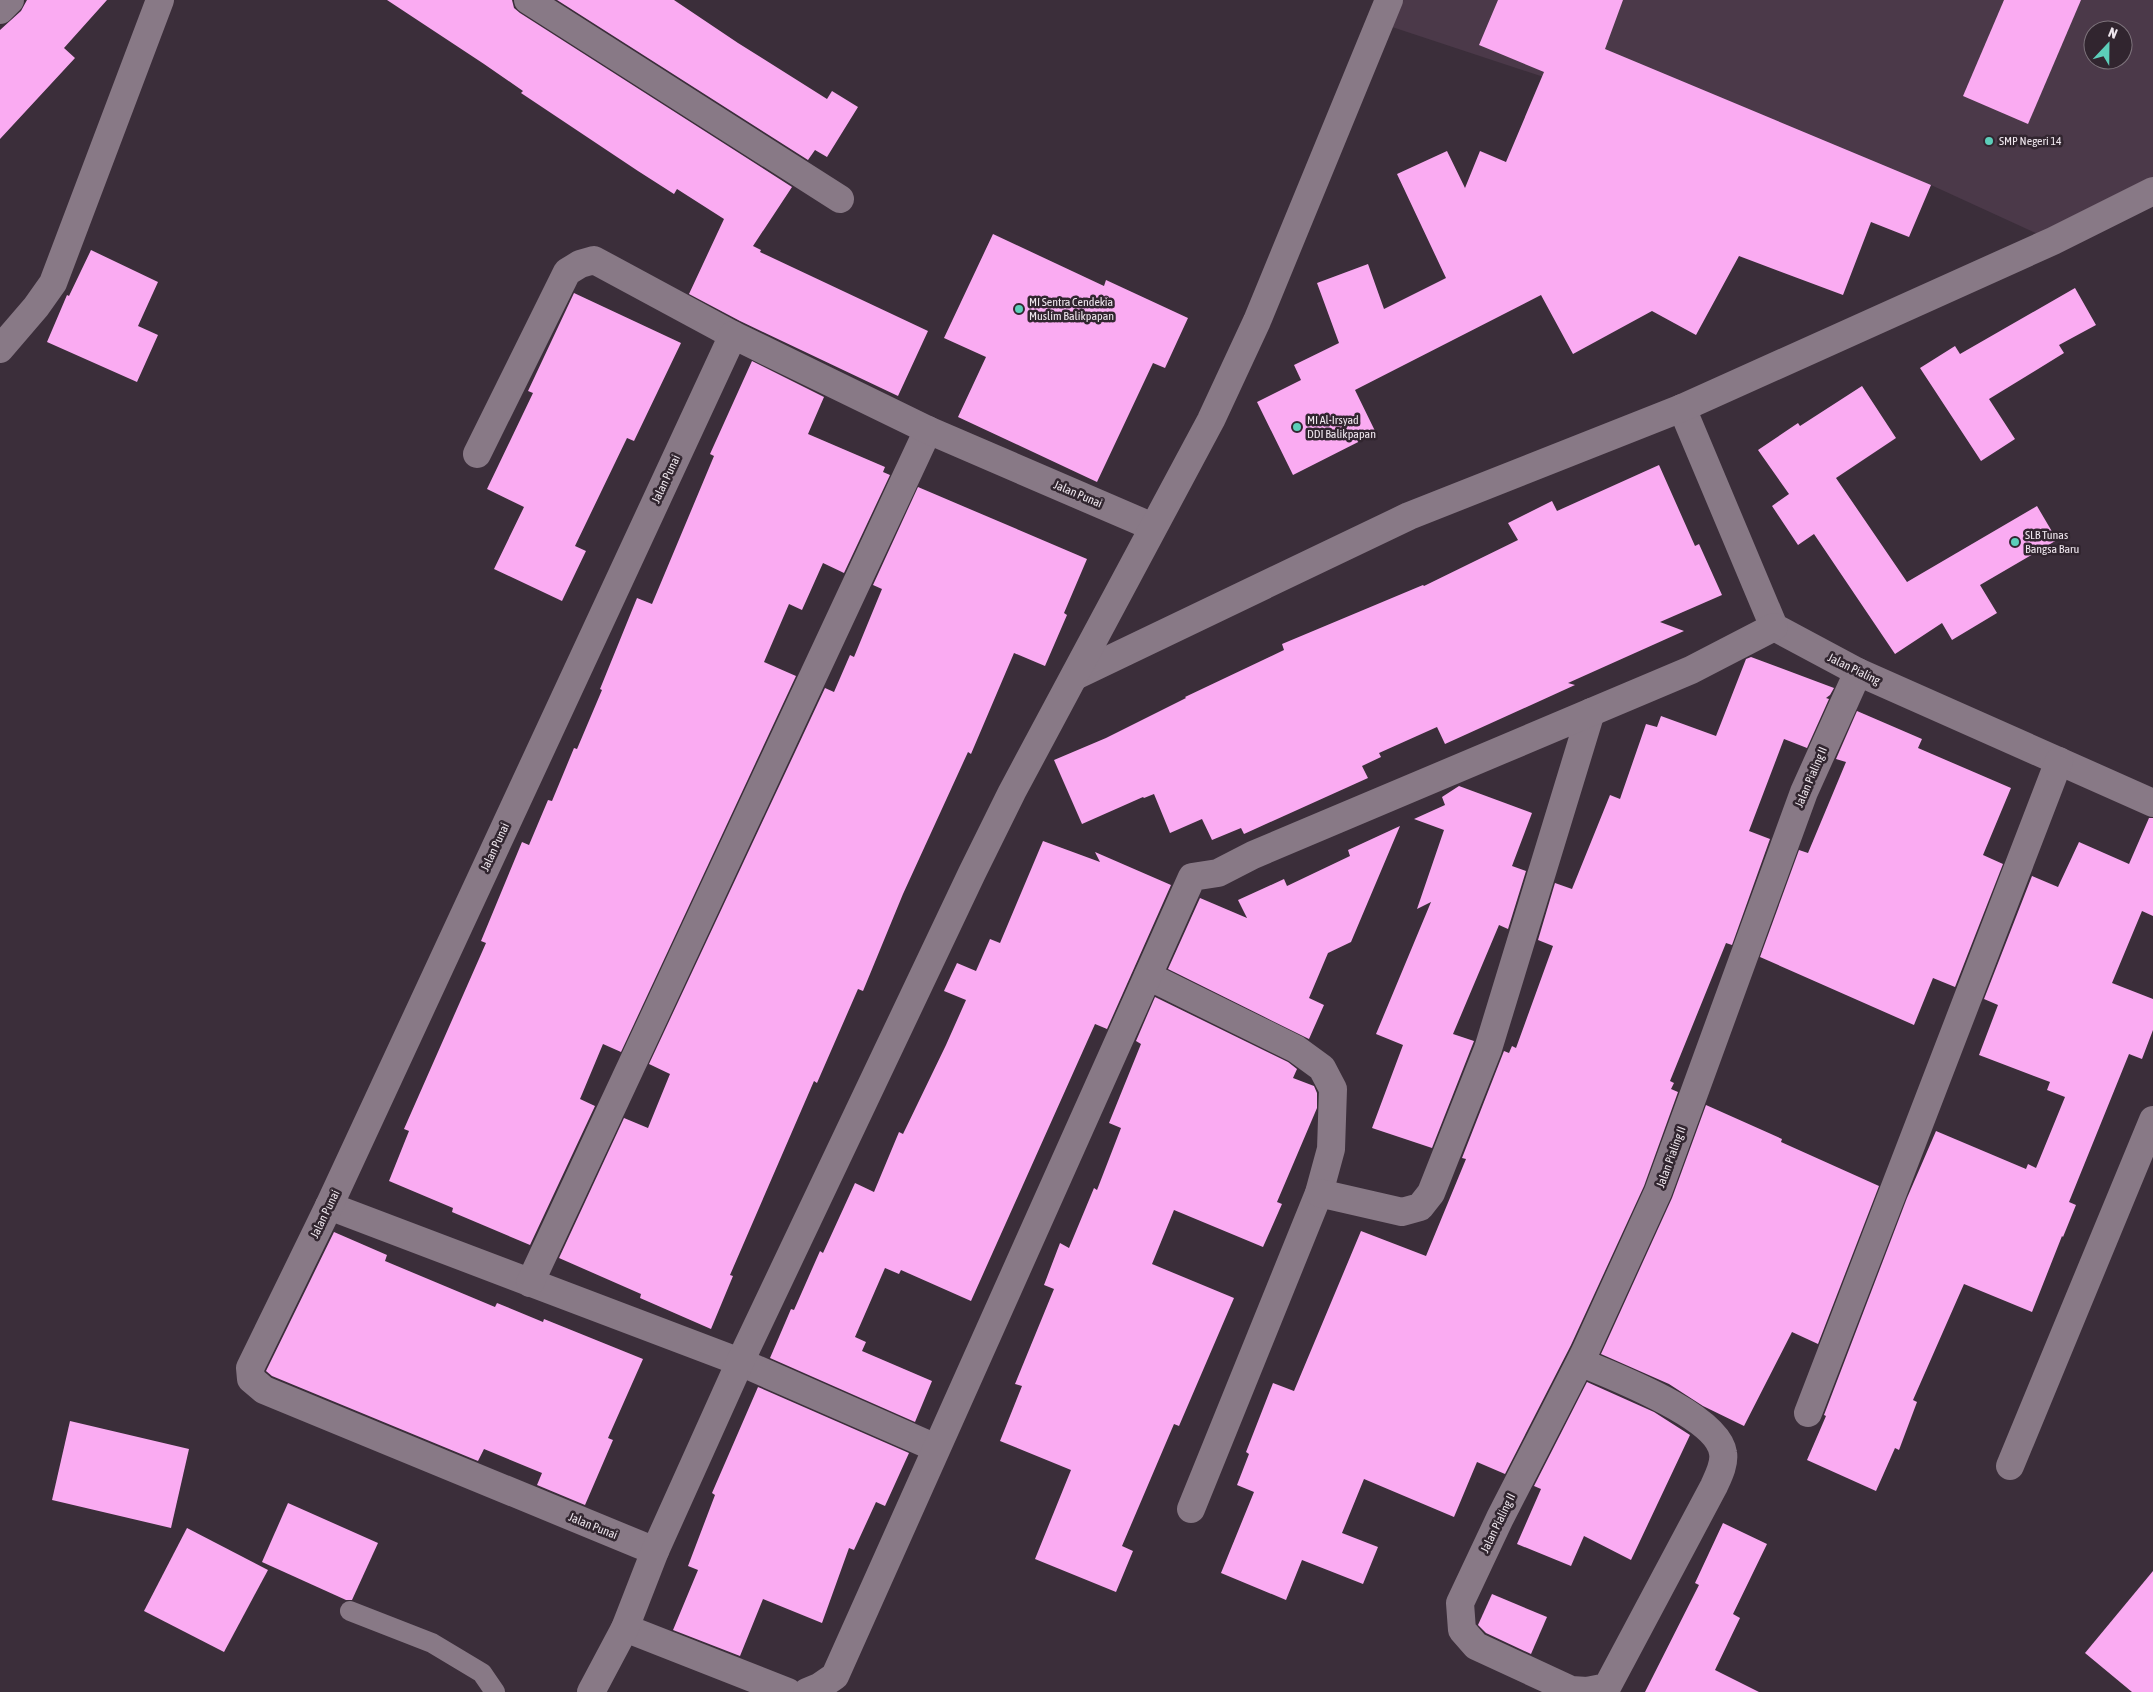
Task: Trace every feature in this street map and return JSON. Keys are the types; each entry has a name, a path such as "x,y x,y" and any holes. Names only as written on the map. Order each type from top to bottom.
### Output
{"street":[{"path":"0,10 10,0"},
{"path":"0,349 36,307 53,282 160,0"},
{"path":"528,0 840,200"},
{"path":"590,1692 624,1628 655,1551 740,1362 972,873 1012,792 1153,526 1203,436 1257,321 1389,0"},
{"path":"1075,676 1409,516 1682,408 2070,233 2153,191"},
{"path":"477,454 567,272 580,264 594,260 733,335"},
{"name":"Jalan Punai","path":"655,1551 264,1390 252,1378 250,1368 328,1206 733,335 928,430 1153,526"},
{"path":"807,1692 819,1687 835,1676 1192,877 1218,873 1253,855 1692,670 1774,627 1682,408"},
{"path":"530,1283 928,430"},
{"name":"Jalan Pialing","path":"1774,627 1858,672 2153,803"},
{"name":"Jalan Pialing II","path":"1580,1362 1646,1391 1696,1418 1714,1434 1723,1453 1720,1472 1607,1687 1587,1691 1571,1690 1476,1646 1462,1630 1460,1603 1500,1518 1580,1362 1658,1192 1804,792 1858,672"},
{"path":"1319,1193 1402,1212 1420,1207 1431,1193 1488,1049 1591,712"},
{"path":"1808,1413 2059,761"},
{"path":"1148,976 1296,1049 1322,1068 1333,1089 1331,1149 1319,1193 1191,1509"},
{"path":"2010,1466 2153,1120"},
{"path":"328,1206 740,1362 936,1448"},
{"path":"624,1628 788,1692"}],"lane":[{"path":"350,1611 432,1643 482,1673 494,1692"}],"shaded area":[{"name":"SMP Negeri 14","path":"1390,0 2153,0 2153,191 2053,241 1931,185 1601,96 1380,23"}],"building":[{"path":"27,0 107,0 64,48 75,58 0,139 0,30 21,11"},
{"path":"387,0 512,0 514,8 520,13 792,187 753,246 761,250 760,252 928,331 898,396 740,321 689,294 724,219 677,189 674,194 638,171 521,93 523,91 484,64"},
{"path":"557,0 674,0 827,99 832,91 858,107 827,157 815,150 808,160"},
{"path":"1498,0 1623,0 1605,49 1931,185 1909,237 1871,222 1843,295 1739,256 1696,335 1652,311 1573,354 1541,295 1355,390 1376,433 1293,475 1257,402 1301,380 1294,365 1339,343 1317,283 1368,264 1384,309 1446,278 1397,174 1447,151 1465,188 1480,151 1506,162 1544,72 1479,45"},
{"path":"2004,0 2081,0 2028,124 1963,96"},
{"path":"993,234 1104,286 1106,280 1188,318 1165,368 1153,363 1097,482 958,417 986,357 944,338"},
{"path":"91,250 158,282 138,326 158,335 137,382 47,342 67,295 69,296"},
{"path":"2075,288 2096,325 2059,345 2064,353 1989,399 2015,439 1981,461 1920,368 1955,346 1960,354"},
{"path":"574,293 681,343 634,441 627,438 575,546 586,551 562,601 494,569 524,507 487,489 533,393 528,391"},
{"path":"752,361 824,397 808,434 885,467 883,472 890,475 844,573 823,563 802,610 789,604 764,662 796,676 621,1052 603,1044 580,1099 595,1106 530,1245 452,1212 453,1208 389,1181 409,1131 404,1129 486,943 481,941 522,842 529,845 548,800 552,801 574,748 577,749 637,598 652,604 714,456 710,454"},
{"path":"1862,386 1896,438 1836,478 1907,582 2037,506 2057,540 1980,585 1997,613 1952,640 1942,623 1895,654 1814,534 1798,545 1772,506 1789,494 1758,450 1798,423 1800,426"},
{"path":"1659,465 1695,546 1699,544 1722,595 1660,622 1684,631 1568,683 1575,685 1445,744 1437,727 1379,753 1381,757 1362,766 1368,778 1244,834 1241,828 1212,840 1202,819 1170,833 1154,794 1082,824 1054,760 1106,738 1185,697 1284,650 1282,644 1424,586 1518,540 1508,523 1552,501 1557,511"},
{"path":"918,487 1087,559 1064,613 1067,615 1045,666 1014,653 971,754 968,752 903,894 863,991 858,989 817,1083 814,1081 730,1275 733,1276 711,1329 640,1298 641,1294 559,1258 624,1118 648,1128 670,1074 649,1064 825,688 834,692 850,655 854,657 882,589 873,585"},
{"path":"1751,657 1834,688 1826,698 1829,699 1807,748 1784,739 1749,831 1770,839 1732,945 1726,943 1670,1081 1674,1083 1671,1089 1678,1092 1644,1186 1571,1345 1505,1474 1477,1462 1454,1517 1364,1479 1342,1533 1378,1547 1363,1584 1302,1560 1286,1600 1221,1573 1254,1492 1237,1485 1249,1454 1246,1452 1273,1383 1294,1391 1361,1231 1426,1256 1466,1159 1462,1158 1504,1051 1509,1053 1512,1046 1516,1048 1553,946 1538,940 1555,883 1572,889 1610,795 1620,799 1646,724 1657,727 1661,716 1716,736 1746,659"},
{"path":"1857,711 1922,739 1918,748 2011,788 1983,855 2003,864 1955,987 1933,978 1914,1025 1760,957 1799,850 1808,853 1846,762 1836,759"},
{"path":"1459,786 1532,813 1512,866 1526,871 1508,929 1499,925 1453,1034 1474,1041 1432,1148 1372,1128 1403,1045 1376,1034 1431,902 1417,909 1444,830 1414,819 1445,805 1442,797"},
{"path":"2149,818 2153,818 2153,916 2142,911 2112,983 2153,999 2153,1030 2142,1059 2129,1054 2069,1202 2076,1205 2032,1312 1964,1284 1913,1400 1917,1402 1899,1450 1895,1448 1876,1491 1807,1460 1826,1416 1824,1415 1907,1198 1936,1131 2026,1169 2028,1164 2036,1168 2065,1097 2047,1090 2050,1082 1979,1055 1998,1005 1984,999 2032,876 2058,887 2079,842 2129,864"},
{"path":"1400,826 1351,942 1328,953 1309,998 1324,1005 1309,1039 1168,969 1200,898 1247,918 1238,900 1284,879 1287,886 1350,856 1348,850"},
{"path":"1043,841 1100,862 1095,852 1171,885 1107,1029 1095,1024 971,1301 901,1270 899,1274 885,1268 855,1337 866,1342 862,1351 932,1381 915,1422 770,1358 791,1309 794,1310 820,1251 823,1253 855,1183 874,1192 899,1132 903,1134 946,1045 966,1000 944,991 957,963 976,971 990,939 1000,943"},
{"path":"1155,997 1288,1062 1297,1069 1293,1078 1314,1086 1317,1093 1317,1108 1277,1202 1282,1204 1263,1247 1174,1210 1152,1264 1234,1298 1179,1426 1174,1424 1122,1546 1133,1551 1116,1592 1035,1559 1071,1470 1000,1441 1022,1386 1015,1384 1054,1289 1044,1285 1060,1243 1069,1248 1094,1188 1097,1190 1121,1128 1109,1123 1141,1044 1136,1041"},
{"path":"1706,1105 1782,1139 1781,1142 1879,1186 1818,1344 1792,1332 1744,1426 1703,1406 1669,1384 1601,1354 1672,1198"},
{"path":"334,1232 387,1255 385,1261 495,1307 497,1303 543,1322 544,1319 643,1359 608,1438 613,1440 585,1505 537,1485 542,1473 484,1449 478,1461 272,1376 266,1371"},
{"path":"1587,1382 1654,1412 1690,1435 1631,1560 1584,1536 1571,1566 1517,1544 1541,1489 1534,1486"},
{"path":"758,1387 909,1453 885,1506 876,1502 854,1550 849,1548 822,1623 763,1599 740,1656 673,1630 698,1570 688,1566 715,1495 712,1493"},
{"path":"70,1421 189,1449 171,1528 52,1500"},
{"path":"288,1503 378,1543 352,1600 346,1600 262,1562"},
{"path":"1723,1523 1767,1544 1733,1614 1740,1618 1715,1670 1759,1692 1645,1692 1699,1585 1695,1583"},
{"path":"187,1528 268,1570 224,1652 144,1611"},
{"path":"2153,1571 2153,1692 2132,1692 2085,1653"},
{"path":"1492,1594 1547,1617 1531,1654 1486,1633 1478,1625"}],"place":[{"name":"SMP Negeri 14","path":"1989,141"},
{"name":"MI Sentra Cendekia Muslim Balikpapan","path":"1019,309"},
{"name":"MI Al-Irsyad DDI Balikpapan","path":"1297,427"},
{"name":"SLB Tunas Bangsa Baru","path":"2015,542"}]}
